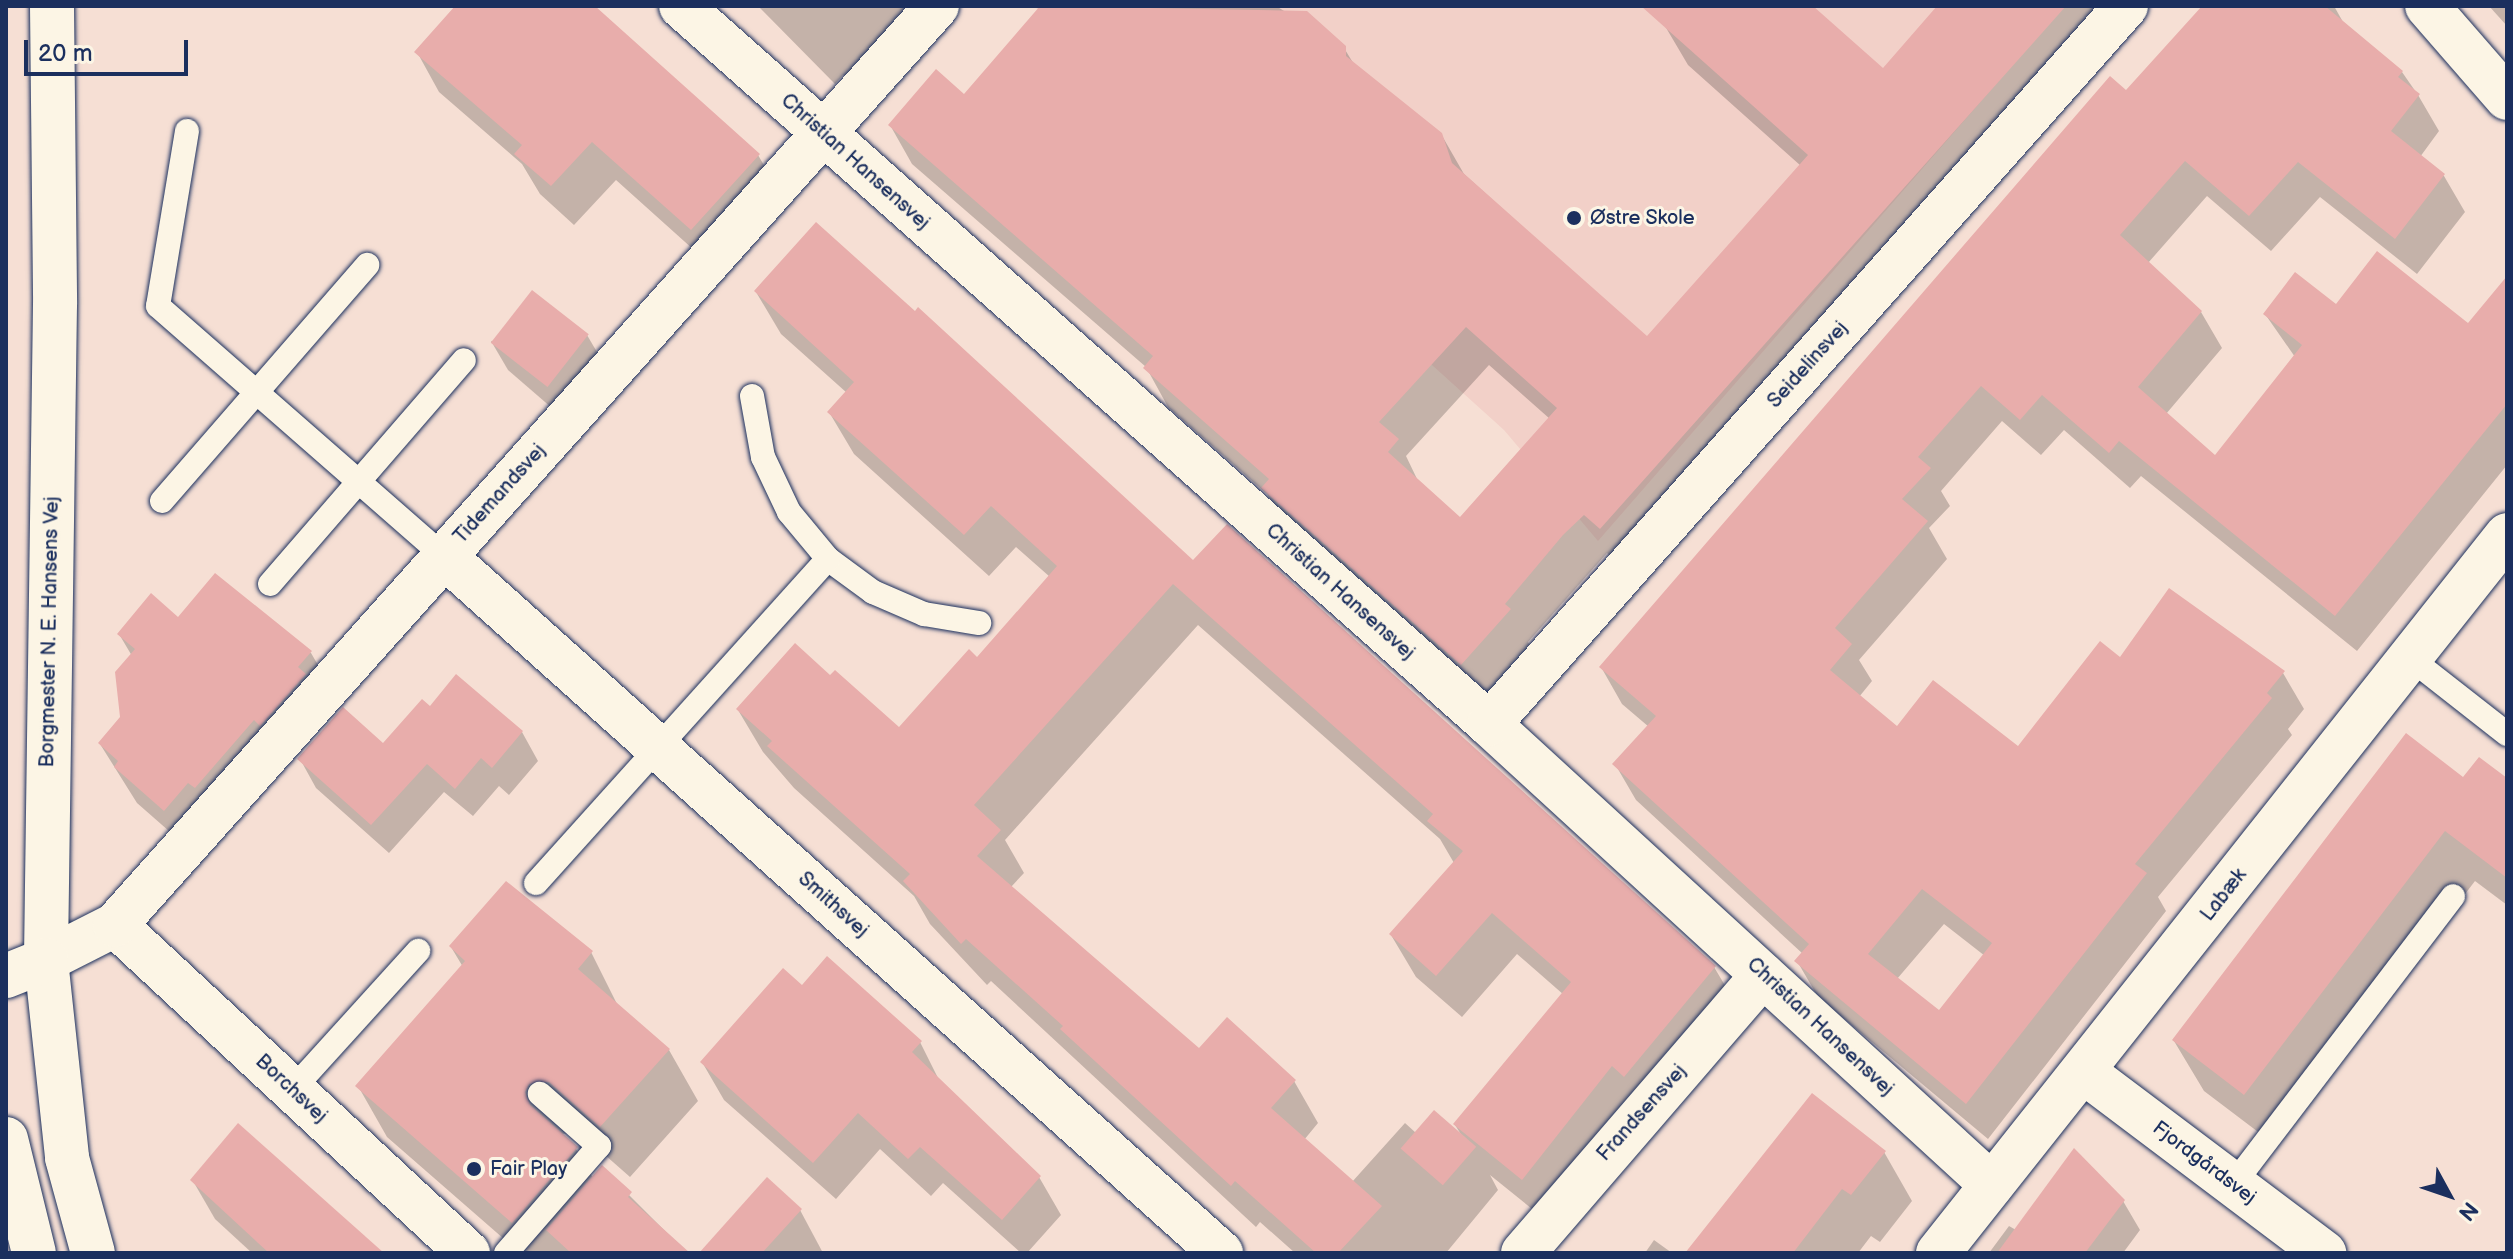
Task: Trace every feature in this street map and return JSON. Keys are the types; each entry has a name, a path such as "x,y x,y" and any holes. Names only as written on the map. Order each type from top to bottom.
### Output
{"street":[{"name":"Borgmester N. E. Hansens Vej","path":"52,6 55,304 46,960 67,1158 93,1253"},
{"name":"Christian Hansensvej","path":"681,6 1489,724 1992,1185"},
{"name":"Tidemandsvej","path":"6,976 46,960 115,925 937,6"},
{"name":"Seidelinsvej","path":"1489,724 2126,6"},
{"path":"2427,6 2507,98"},
{"name":"Labæk","path":"1938,1253 2507,535"},
{"name":"Smithsvej","path":"444,556 1221,1253"},
{"name":"Borchsvej","path":"115,925 468,1253"},
{"name":"Frandsensvej","path":"1523,1253 1763,975"},
{"name":"Fjordgårdsvej","path":"2084,1072 2324,1253"},
{"path":"6,1139 34,1253"}],"lane":[{"path":"187,131 158,306 444,556"},
{"path":"162,501 367,265"},
{"path":"270,584 464,360"},
{"path":"752,396 763,457 789,512 828,559 873,592 924,614 979,623"},
{"path":"536,883 828,559"},
{"path":"2410,658 2507,734"},
{"path":"2233,1185 2453,896"},
{"path":"292,1090 418,951"},
{"path":"506,1253 599,1146 540,1094"}],"shaded area":[{"name":"Østre Skole","path":"1034,6 2064,6 1598,541 1504,430"}],"building":[{"path":"455,6 595,6 760,154 691,230 592,142 551,186 514,154 522,145 414,52"},
{"path":"1040,6 1307,11 1346,46 1346,56 1442,133 1452,163 1647,336 1808,155 1641,6 1813,6 1883,68 1937,6 2066,6 1600,529 1584,515 1563,535 1505,604 1511,609 1461,665 1261,488 1269,479 1143,368 1153,356 888,125 936,69 964,94","holes":["1466,327 1557,408 1460,517 1388,452 1399,439 1379,422"]},
{"path":"2202,6 2325,6 2403,71 2398,77 2420,94 2391,131 2445,174 2395,239 2298,162 2249,216 2185,161 2120,235 2202,311 2138,387 2215,455 2302,345 2263,314 2295,272 2336,304 2377,251 2468,323 2507,276 2507,404 2335,616 2119,441 2109,453 2042,395 2020,420 1981,386 1918,457 1931,468 1902,499 1928,521 1835,628 1852,644 1830,670 1897,726 1933,680 2018,746 2100,641 2120,657 2169,588 2285,671 2267,693 2272,698 2135,864 2147,873 1966,1104 1794,961 1809,944 1612,764 1656,716 1599,667 2110,76 2126,90","holes":["1922,889 1992,943 1939,1010 1868,954"]},
{"path":"816,222 915,311 918,307 1193,560 1227,524 1716,966 1624,1077 1612,1066 1522,1180 1453,1124 1571,982 1492,913 1436,976 1389,934 1463,851 1427,821 1433,814 1173,584 974,805 1001,830 977,856 1199,1048 1227,1017 1296,1080 1271,1108 1382,1206 1338,1253 1316,1253 1235,1181 1231,1186 1060,1029 1063,1026 966,939 961,944 903,881 910,874 767,746 772,741 736,709 795,643 830,675 835,670 899,727 969,649 977,657 1057,566 991,506 964,535 827,412 854,382 754,291"},
{"path":"532,290 589,334 547,387 491,343"},
{"path":"215,573 312,651 298,667 306,674 260,726 254,720 195,788 188,783 164,811 114,767 118,761 98,743 120,717 115,672 135,649 117,634 151,593 178,617"},
{"path":"456,674 523,731 492,768 481,758 455,789 427,764 371,825 297,759 343,707 383,743 422,699 430,706"},
{"path":"2406,733 2463,777 2479,757 2507,778 2507,878 2445,831 2244,1095 2172,1040"},
{"path":"506,881 593,951 578,969 670,1049 600,1127 549,1082 529,1084 525,1092 530,1105 578,1147 512,1223 355,1086 465,961 449,946"},
{"path":"827,956 922,1041 912,1052 1041,1176 1002,1220 920,1147 908,1159 858,1113 813,1163 700,1062 783,968 802,985"},
{"path":"1812,1093 1886,1151 1851,1195 1842,1189 1793,1253 1685,1253"},
{"path":"1434,1110 1476,1147 1443,1185 1401,1148"},
{"path":"238,1123 384,1253 269,1253 190,1180"},
{"path":"2074,1148 2125,1200 2085,1253 1997,1253"},
{"path":"602,1165 632,1192 628,1197 690,1253 571,1253 546,1230"},
{"path":"767,1177 802,1209 762,1253 699,1253"}],"place":[{"name":"Østre Skole","path":"1574,218"},
{"name":"Fair Play","path":"474,1169"}]}
